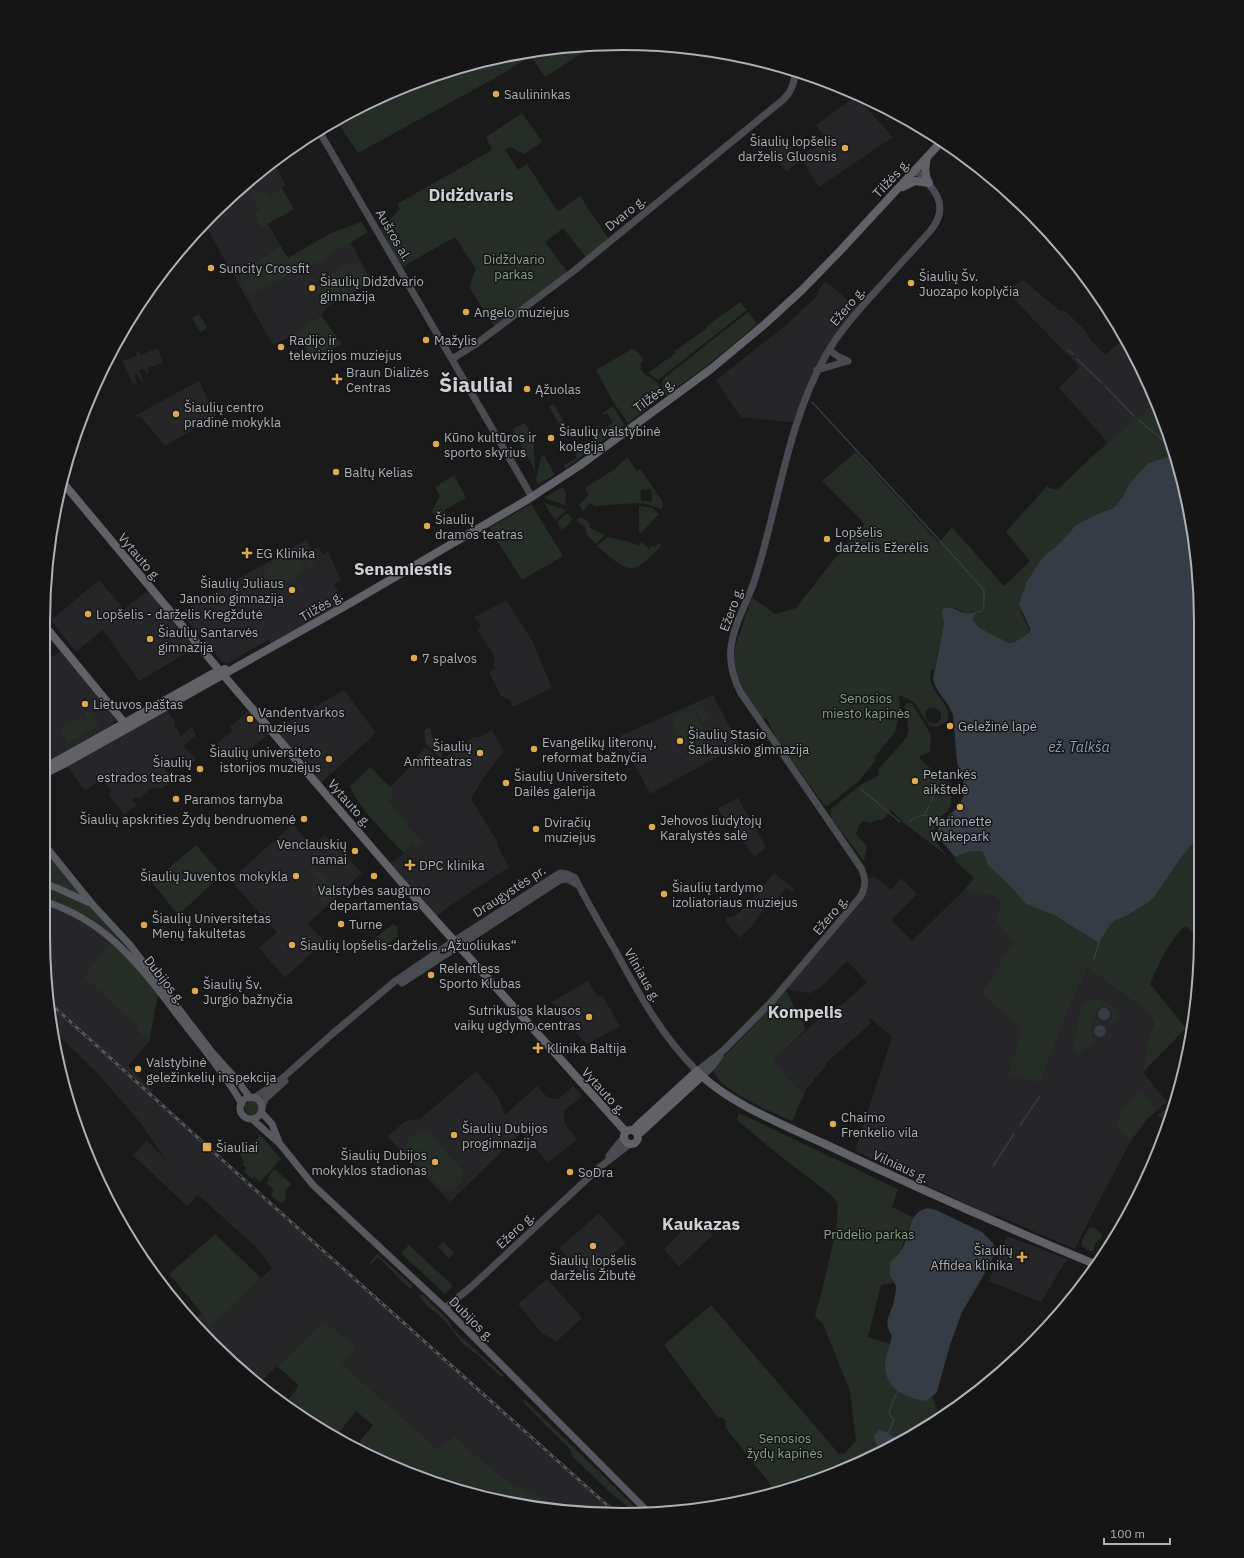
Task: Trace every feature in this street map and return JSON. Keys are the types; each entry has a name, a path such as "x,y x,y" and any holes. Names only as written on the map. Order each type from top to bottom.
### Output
{"highway":[{"name":"Tilžės g.","path":"50,770 212,674 222,673 253,658 309,627 532,497 579,466 730,354 802,290 938,145"},
{"path":"927,157 925,174 929,183"},
{"path":"895,191 915,181 929,183"},
{"name":"Vytauto g.","path":"66,487 222,673 403,884 625,1135"},
{"path":"50,632 126,726"},
{"name":"Tilžės g.","path":"50,765 126,726"},
{"name":"Ežero g.","path":"625,1135 631,1130 641,1132 699,1074"},
{"name":"Vilniaus g.","path":"699,1074 706,1081 744,1105 814,1139 1009,1229 1092,1263"},
{"name":"Ežero g.","path":"630,1144 636,1142 638,1136 635,1132"},
{"path":"625,1135 627,1143 630,1144"}],"main road":[{"name":"Dvaro g.","path":"452,359 486,336 579,267 784,99 792,90 794,76"},
{"name":"Aušros al.","path":"322,136 532,497"},
{"name":"Ežero g.","path":"699,1074 711,1068 724,1050 772,1001 847,915 861,896 865,886 864,876 859,864 745,701 736,684 732,667 731,646 735,630 755,579 795,430 807,393 817,370 829,350 859,309 935,225 939,215 940,205 937,195 929,183 915,170"},
{"path":"817,370 848,361 829,350"},
{"name":"Dubijos g.","path":"50,852 93,905 130,945 211,1051 252,1098"},
{"name":"Draugystės pr.","path":"252,1098 278,1082 375,997 560,873 571,875 575,878 577,885"},
{"name":"Vilniaus g.","path":"577,885 660,1028 699,1074"},
{"name":"Dubijos g.","path":"50,886 93,905"},
{"name":"Dubijos g.","path":"50,904 69,910 81,916 103,931 122,947 142,969 203,1048 231,1086 242,1104"},
{"name":"Draugystės pr.","path":"262,1109 265,1099 378,1001 456,943"},
{"path":"252,1098 259,1101 262,1109 257,1118 252,1119 247,1118 242,1113 242,1104 245,1100 252,1098"},
{"name":"Dubijos g.","path":"262,1109 272,1124 280,1144"},
{"name":"Dubijos g.","path":"252,1119 280,1144 301,1172 316,1188 445,1308 643,1507"},
{"name":"Ežero g.","path":"600,1167 625,1135"},
{"name":"Ežero g.","path":"445,1308 471,1286 600,1167 630,1144"}],"shaded area":[{"name":"Šiaulių lopšelis darželis Gluosnis","path":"852,99 863,104 893,137 819,187 800,157 826,139 816,125"},
{"path":"783,139 791,148 790,149 795,156 799,157 801,161 786,171 769,149"},
{"path":"275,167 286,185 268,196 260,211 254,215 261,227 268,224 280,245 246,268 303,267 304,269 350,242 373,282 328,306 321,315 289,337 273,345 207,229 245,192"},
{"path":"1023,280 1060,311 1064,310 1085,330 1090,339 1105,355 1120,342 1135,369 1151,405 1108,443 1059,388 1080,367 1007,291"},
{"path":"825,281 859,309 829,350 797,423 741,417 716,380 784,327 817,296 818,291"},
{"path":"158,348 163,363 147,368 149,372 146,373 144,369 139,371 144,382 142,383 137,374 134,375 137,383 133,385 122,361 137,356 136,352 138,351 140,355"},
{"name":"Šiaulių centro pradinė mokykla","path":"199,381 216,416 165,446 141,417 134,416"},
{"name":"Šiaulių Juliaus Janonio gimnazija","path":"306,540 312,550 318,547 323,554 328,551 341,580 334,584 347,605 273,647 268,640 228,663 222,662 180,612"},
{"name":"Šiaulių Santarvės gimnazija","path":"99,580 124,609 150,589 197,647 139,681 103,630 76,652 51,620"},
{"path":"506,600 533,642 552,688 513,707 510,700 501,696 489,672 496,668 494,666 494,656 477,629 481,626 477,620 473,618"},
{"path":"60,651 115,717 115,721 112,725 50,760 50,658"},
{"path":"344,690 376,733 321,783 275,730"},
{"name":"Šiaulių Stasio Šalkauskio gimnazija","path":"713,695 739,745 650,794 620,736"},
{"path":"166,709 176,723 174,724 181,736 192,727 196,735 183,746 196,759 189,765 180,754 163,767 175,781 161,789 152,788 138,799 136,797 132,800 137,805 124,815 109,795 111,790 101,779 85,791 67,766"},
{"path":"249,710 269,734 243,755 239,750 230,758 217,744 232,731 230,727"},
{"path":"492,730 504,751 484,777 471,799 497,841 497,845 509,867 435,917 389,864 405,853 413,844 422,840 388,801 396,793 390,787 412,765 426,747 440,761 473,737 480,737"},
{"path":"738,798 766,847 755,857 717,809"},
{"name":"Šiaulių Juventos mokykla","path":"293,824 311,846 325,835 362,873 308,924 324,941 285,978 259,948 277,932 230,880"},
{"path":"774,873 795,889 792,893 786,888 778,898 770,901 751,927 739,938 727,923 726,918 734,916 745,908"},
{"path":"874,876 891,890 901,878 917,894 891,920 912,941 964,890 993,896 1002,903 995,920 1013,942 981,994 1021,1029 1065,1016 1088,968 1140,1006 1155,1021 1147,1043 1143,1072 1167,1102 1147,1119 1132,1139 1075,1249 998,1216 990,1215 855,1151 892,1037 870,1018 869,1021 871,1023 825,1064 826,1066 806,1089 804,1095 787,1078 774,1060 825,1013 844,1003 867,982 847,961 822,986 811,993 792,991 784,987 847,915 865,881"},
{"path":"50,907 75,916 111,941 138,1028 136,1031 149,1042 128,1066 153,1090 151,1092 612,1508 555,1504 515,1485 481,1461 439,1450 342,1364 324,1321 262,1380 245,1366 196,1317 202,1313 210,1327 272,1268 256,1247 198,1195 187,1206 133,1155 147,1141 165,1159 139,1121 97,1073 59,1036 51,973"},
{"name":"Sutrikusios klausos vaikų ugdymo centras","path":"588,981 598,997 602,995 620,1026 587,1044 572,1029 552,1002"},
{"name":"Šiaulių Dubijos progimnazija","path":"476,1071 498,1097 505,1115 537,1086 547,1097 558,1099 573,1086 583,1096 564,1111 564,1123 577,1139 548,1163 521,1133 450,1202 387,1136 406,1121 420,1119"},
{"path":"1168,1107 1164,1119 1157,1116"},
{"name":"Šiaulių lopšelis darželis Žibutė","path":"599,1213 626,1243 587,1279 559,1248"},
{"path":"696,1218 713,1235 679,1267 664,1249"},
{"path":"1007,1236 1067,1259 1041,1302 989,1281"},
{"path":"547,1279 582,1318 556,1342 541,1332 518,1304"}],"green space":[{"path":"585,51 545,77 532,57"},
{"path":"527,58 497,77 358,153 340,126 372,108 438,80 474,69"},
{"name":"Didždvario parkas","path":"522,113 542,142 524,154 510,147 505,150 518,170 527,164 558,212 580,196 610,241 588,260 563,228 545,242 569,274 496,329 469,287 476,269 455,237 402,267 381,229 400,209 397,204 492,150 486,137"},
{"path":"282,188 294,209 261,228 254,214 260,211 252,196 264,189 268,196"},
{"path":"361,222 368,232 304,270 302,268 250,295 243,282 251,277 246,269 280,245 288,258 331,233"},
{"path":"349,263 361,265 365,276 363,285 332,300 324,298 318,287 321,279"},
{"path":"740,302 747,310 658,380 648,373 676,353 675,351"},
{"path":"748,312 757,324 724,352 678,387 666,395 661,392 663,379"},
{"path":"199,314 207,328 200,332 192,318"},
{"path":"321,315 342,344 312,359 301,340 296,342 289,337"},
{"path":"632,349 636,350 644,360 640,364 642,367 640,368 647,377 649,376 660,385 657,401 628,423 614,403 596,370"},
{"path":"554,404 568,430 568,434 564,434 549,406"},
{"name":"Senosios miesto kapinės","path":"1151,405 1169,456 1148,463 1129,484 1123,497 1113,508 1076,525 1060,543 1042,558 1027,581 1021,612 1030,632 1015,642 1009,643 978,627 973,618 976,612 966,613 955,608 942,613 944,623 934,670 931,669 930,679 934,690 944,703 948,712 947,722 935,727 929,725 914,702 899,695 900,710 895,732 874,758 876,760 859,781 827,806 824,805 776,738 767,719 761,717 744,691 737,676 734,664 735,647 752,598 776,614 796,608 831,563 865,524 822,481 856,452 939,543 952,527 1004,586 1030,561 1006,532 1047,486 1051,489 1058,489 1095,454","holes":["936,708 941,712 941,719 936,724 928,722 925,715 926,710"]},
{"path":"611,407 614,408 625,425 597,445 592,438 613,422 607,413 605,415 603,413"},
{"path":"525,423 534,439 533,440 517,437 513,429"},
{"path":"517,439 534,444 535,470"},
{"path":"590,444 593,448 565,469 564,465 577,458 575,454"},
{"path":"544,455 555,475 538,484 536,480 541,457"},
{"path":"627,457 637,471 640,469 663,502 662,509 646,504 636,503 595,506 590,503 583,511 579,505 588,496 585,488 615,469","holes":["651,489 652,501 641,501 641,490"]},
{"path":"454,475 466,498 444,510 449,519 439,525 432,511 440,496 435,487"},
{"path":"563,487 566,493 565,505 544,498"},
{"path":"544,503 563,509 565,511 555,521"},
{"path":"531,504 563,556 522,580 489,528"},
{"path":"639,506 652,508 659,514 641,533 639,532"},
{"path":"565,514 568,514 572,518 571,522 562,530 557,522"},
{"path":"581,517 590,523 590,528 605,535 596,544 587,535 585,527 577,522 577,519"},
{"path":"607,537 628,541 638,546 641,542 649,549 651,546 655,547 659,543 662,545 643,563 636,567 630,568 616,562 597,546"},
{"path":"296,549 308,552 312,559 311,563 314,562 316,565 273,589 262,587 258,578 259,573 270,563","holes":["297,551 304,553 307,556 309,560 306,568 281,581 305,567 297,552 264,571 272,586 262,584 260,581 263,570"]},
{"path":"907,703 912,703 931,735 930,752 920,756 919,758 941,778 951,783 951,805 947,812 941,816 934,830 937,843 947,856 904,823 891,810 882,820 876,820 870,823 863,821 859,825 856,834 867,846 864,861 831,818 831,809 859,786 877,777 879,773 878,770 907,737 909,728 907,727 909,713 904,707"},
{"path":"703,707 710,720 704,723 696,710"},
{"path":"685,710 695,713 710,739 708,751 703,756 692,756 672,723 676,715"},
{"path":"85,712 94,714 93,721 100,722 99,725 68,743 60,729 82,717 84,720 87,719 84,715"},
{"path":"430,727 432,737 435,742 444,746 441,759 426,744 424,730"},
{"path":"370,767 396,793 388,801 422,840 417,847 413,844 404,853 359,803 350,786"},
{"path":"1194,842 1194,935 1186,926 1174,938 1150,984 1186,1028 1143,1072 1147,1043 1155,1021 1140,1006 1088,968 1065,1016 1040,1083 1009,1074 1021,1029 981,994 1013,942 995,920 1002,903 993,896 964,890 974,878 955,861 955,857 972,851 983,852 1026,904 1054,915 1099,943 1114,921 1148,903 1155,896"},
{"path":"196,845 222,875 178,915 152,882"},
{"path":"325,846 334,849 353,871 352,879 350,883 342,890 334,891 330,888 329,889 311,870 312,855 316,849","holes":["321,848 329,848 352,872 351,878 347,884 342,888 335,890 314,867 314,855"]},
{"path":"50,855 85,897 50,884"},
{"path":"319,882 332,896 324,903 311,889"},
{"path":"50,889 80,901 91,908 132,954 111,934 86,916 50,900"},
{"path":"393,924 397,927 398,936 383,947 374,947 372,944 374,939"},
{"path":"111,941 125,954 158,995 149,1042 136,1030 138,1027 84,977"},
{"path":"785,989 806,1029 774,1060 787,1078 804,1095 792,1121 760,1107 725,1086 714,1071 716,1065 756,1023"},
{"path":"1093,998 1108,1004 1118,1017 1116,1021 1112,1020 1113,1013 1109,1007 1101,1006 1095,1014 1091,1027 1094,1042 1079,1053 1072,1049 1082,1005"},
{"path":"1142,1092 1157,1111 1147,1119 1132,1139 1117,1130 1119,1119 1128,1103"},
{"path":"252,1101 257,1103 259,1108 257,1113 252,1115 247,1113 245,1108 247,1103"},
{"path":"739,1113 898,1189 892,1207 914,1218 909,1225 901,1250 896,1255 891,1279 893,1283 881,1285 868,1337 890,1344 887,1355 927,1401 932,1396 938,1413 875,1449 806,1478 773,1488 725,1427 726,1421 722,1417 718,1418 664,1345 711,1305 839,1454 845,1453 856,1441 850,1391 823,1324 815,1316 834,1241 838,1212 837,1204 832,1196 737,1120"},
{"name":"Šiaulių Dubijos mokyklos stadionas","path":"420,1132 430,1134 463,1171 462,1181 457,1187 449,1190 440,1187 407,1154 406,1143 410,1136"},
{"path":"259,1137 262,1137 281,1159 260,1182 254,1177 252,1179 244,1172 247,1168 243,1165 244,1162 240,1154"},
{"path":"274,1169 292,1184 285,1190 286,1199 282,1204 271,1195 274,1190 266,1183"},
{"path":"1089,1228 1094,1228 1101,1233 1102,1237 1094,1245 1094,1251 1089,1251 1082,1246 1082,1240"},
{"path":"215,1234 261,1278 210,1328 202,1313 169,1274"},
{"path":"443,1242 454,1253 449,1258 438,1247"},
{"path":"409,1245 453,1286 445,1294 401,1253"},
{"path":"377,1254 413,1286 412,1288 409,1288 379,1258 377,1258 370,1265 369,1264"},
{"path":"422,1294 448,1320 453,1329 504,1376 501,1377 479,1356 463,1344 445,1321 428,1307 419,1296"},
{"path":"324,1321 356,1348 342,1364 439,1450 454,1436 496,1473 515,1485 555,1504 510,1497 474,1489 438,1478 369,1449 358,1443 373,1425 356,1411 339,1433 304,1412 288,1400 299,1386 277,1366"},
{"path":"524,1399 635,1508 630,1508 615,1497 572,1456 570,1449 523,1402"}],"water":[{"name":"ež. Talkša","path":"1169,456 1183,510 1193,585 1194,842 1155,896 1148,903 1114,921 1099,943 1054,915 1026,904 988,865 983,852 972,851 955,857 938,837 940,825 959,806 964,788 957,761 953,715 949,706 937,689 933,679 944,623 942,613 943,609 953,608 967,613 977,612 973,618 978,627 1009,643 1015,642 1030,632 1019,604 1027,581 1042,558 1060,543 1076,525 1113,508 1123,497 1129,484 1148,463"},
{"path":"1102,1008 1106,1008 1110,1014 1106,1020 1102,1020 1098,1016 1098,1012"},
{"path":"1098,1025 1102,1025 1106,1031 1102,1037 1098,1037 1094,1033 1094,1029"},
{"path":"928,1208 936,1210 982,1232 993,1243 995,1248 994,1255 962,1312 950,1345 937,1392 927,1401 912,1398 893,1387 886,1374 885,1362 892,1336 887,1322 893,1306 896,1289 890,1275 890,1264 902,1249 910,1224 916,1214 921,1210"},
{"path":"880,1430 888,1433 895,1438 878,1447 874,1440"}],"waterway":[{"path":"1068,350 1073,354"},
{"path":"1077,359 1102,383"},
{"path":"1105,386 1134,416"},
{"path":"812,402 984,590 984,605 982,611 977,612"},
{"path":"1139,420 1165,442"},
{"path":"931,802 937,783"},
{"path":"861,789 900,822"},
{"path":"925,814 929,806"},
{"path":"910,821 923,815 936,818"},
{"path":"1094,959 1099,943"},
{"path":"1020,1125 1040,1096"},
{"path":"993,1166 1014,1134"},
{"path":"888,1433 894,1420 889,1411 897,1392"}],"railway":[{"path":"55,1007 261,1195 610,1508"}],"place":[{"name":"Saulininkas","path":"496,94"},
{"name":"Šiaulių lopšelis darželis Gluosnis","path":"845,148"},
{"name":"Suncity Crossfit","path":"211,268"},
{"name":"Šiaulių Šv. Juozapo koplyčia","path":"911,283"},
{"name":"Šiaulių Didždvario gimnazija","path":"312,288"},
{"name":"Angelo muziejus","path":"466,312"},
{"name":"Mažylis","path":"426,340"},
{"name":"Radijo ir televizijos muziejus","path":"281,347"},
{"name":"Braun Dializės Centras","path":"337,379"},
{"name":"Ąžuolas","path":"527,389"},
{"name":"Šiaulių centro pradinė mokykla","path":"176,414"},
{"name":"Šiaulių valstybinė kolegija","path":"551,438"},
{"name":"Kūno kultūros ir sporto skyrius","path":"436,444"},
{"name":"Baltų Kelias","path":"336,472"},
{"name":"Šiaulių dramos teatras","path":"427,526"},
{"name":"Lopšelis darželis Ežerėlis","path":"827,539"},
{"name":"EG Klinika","path":"247,553"},
{"name":"Šiaulių Juliaus Janonio gimnazija","path":"292,590"},
{"name":"Lopšelis - darželis Kregždutė","path":"88,614"},
{"name":"Šiaulių Santarvės gimnazija","path":"150,639"},
{"name":"7 spalvos","path":"414,658"},
{"name":"Lietuvos paštas","path":"85,704"},
{"name":"Vandentvarkos muziejus","path":"250,719"},
{"name":"Geležinė lapė","path":"950,726"},
{"name":"Šiaulių Stasio Šalkauskio gimnazija","path":"680,741"},
{"name":"Evangelikų literonų, reformat bažnyčia","path":"534,749"},
{"name":"Šiaulių Amfiteatras","path":"480,753"},
{"name":"Šiaulių universiteto istorijos muziejus","path":"329,759"},
{"name":"Šiaulių estrados teatras","path":"200,769"},
{"name":"Petankės aikštelė","path":"915,781"},
{"name":"Šiaulių Universiteto Dailės galerija","path":"506,783"},
{"name":"Paramos tarnyba","path":"176,799"},
{"name":"Marionette Wakepark","path":"960,807"},
{"name":"Šiaulių apskrities Žydų bendruomenė","path":"304,819"},
{"name":"Jehovos liudytojų Karalystės salė","path":"652,827"},
{"name":"Dviračių muziejus","path":"536,829"},
{"name":"Venclauskių namai","path":"355,851"},
{"name":"DPC klinika","path":"410,865"},
{"name":"Šiaulių Juventos mokykla","path":"296,876"},
{"name":"Valstybės saugumo departamentas","path":"374,876"},
{"name":"Šiaulių tardymo izoliatoriaus muziejus","path":"664,894"},
{"name":"Turne","path":"341,924"},
{"name":"Šiaulių Universitetas Menų fakultetas","path":"144,925"},
{"name":"Šiaulių lopšelis-darželis „Ąžuoliukas“","path":"292,945"},
{"name":"Relentless Sporto Klubas","path":"431,975"},
{"name":"Šiaulių Šv. Jurgio bažnyčia","path":"195,991"},
{"name":"Sutrikusios klausos vaikų ugdymo centras","path":"589,1017"},
{"name":"Klinika Baltija","path":"538,1048"},
{"name":"Valstybinė geležinkelių inspekcija","path":"138,1069"},
{"name":"Chaimo Frenkelio vila","path":"833,1124"},
{"name":"Šiaulių Dubijos progimnazija","path":"454,1135"},
{"name":"Šiauliai","path":"207,1147"},
{"name":"Šiaulių Dubijos mokyklos stadionas","path":"435,1162"},
{"name":"SoDra","path":"570,1172"},
{"name":"Šiaulių lopšelis darželis Žibutė","path":"593,1246"},
{"name":"Šiaulių Affidea klinika","path":"1022,1257"}],"district":[{"name":"Didždvaris","path":"471,195"},
{"name":"Šiauliai","path":"476,385"},
{"name":"Senamiestis","path":"403,569"},
{"name":"Kompelis","path":"805,1012"},
{"name":"Kaukazas","path":"701,1224"}],"park label":[{"name":"Prūdelio parkas","path":"869,1234"},
{"name":"Senosios žydų kapinės","path":"785,1446"}]}
